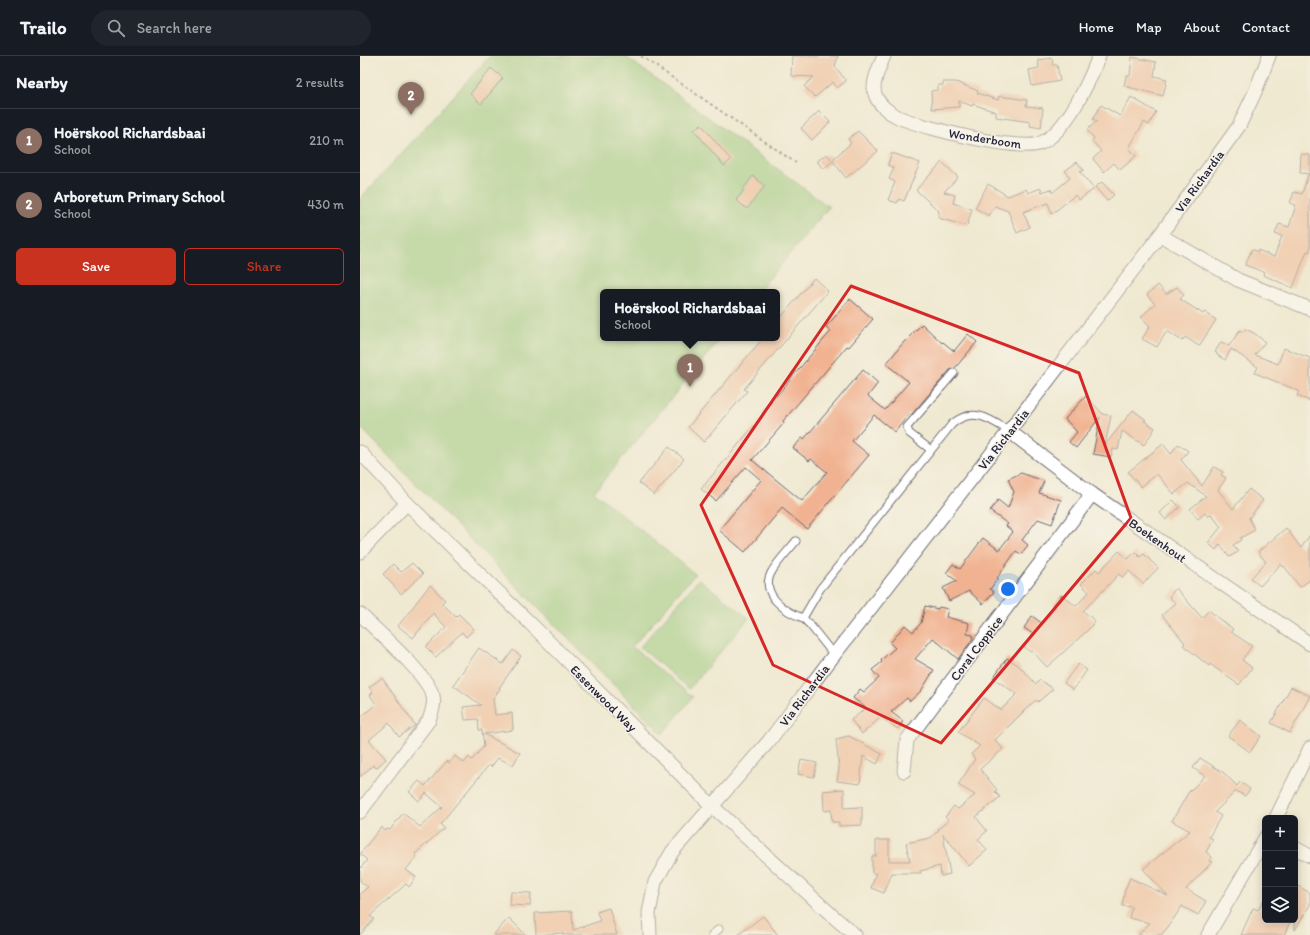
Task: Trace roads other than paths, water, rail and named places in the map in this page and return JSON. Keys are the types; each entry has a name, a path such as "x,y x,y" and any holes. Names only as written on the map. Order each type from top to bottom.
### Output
{"street":[{"name":"Wonderboom","path":"884,56 876,78 874,93 882,105 897,116 945,132 992,141 1024,145 1040,144 1062,125 1074,108 1099,56"},
{"name":"Via Richardia","path":"650,935 649,913 655,882 672,852 769,741 1160,235 1239,126 1255,92 1269,56"},
{"path":"1160,235 1238,280 1310,309"},
{"name":"Boekenhout","path":"1009,431 1092,494 1310,644"},
{"name":"Essenwood Way","path":"360,452 407,503 534,627 712,806 855,935"},
{"name":"Coral Coppice","path":"904,770 907,740 1092,494"},
{"path":"360,552 407,503"},
{"path":"360,614 410,664 428,685 433,697 434,707 429,720 360,812"},
{"path":"1277,815 1310,748"},
{"path":"1208,935 1262,843"},
{"path":"1298,850 1310,856"}],"lane":[{"path":"931,450 909,433 907,428 954,373"},
{"path":"803,618 820,589 952,424 965,415 977,415 994,421 1009,431"},
{"path":"796,541 771,572 769,587 774,598 781,606 793,614 803,618 834,655"},
{"path":"712,935 719,929"}],"place":[{"name":"Arboretum Primary School","path":"411,115"},
{"name":"Hoërskool Richardsbaai","path":"690,387"}]}
